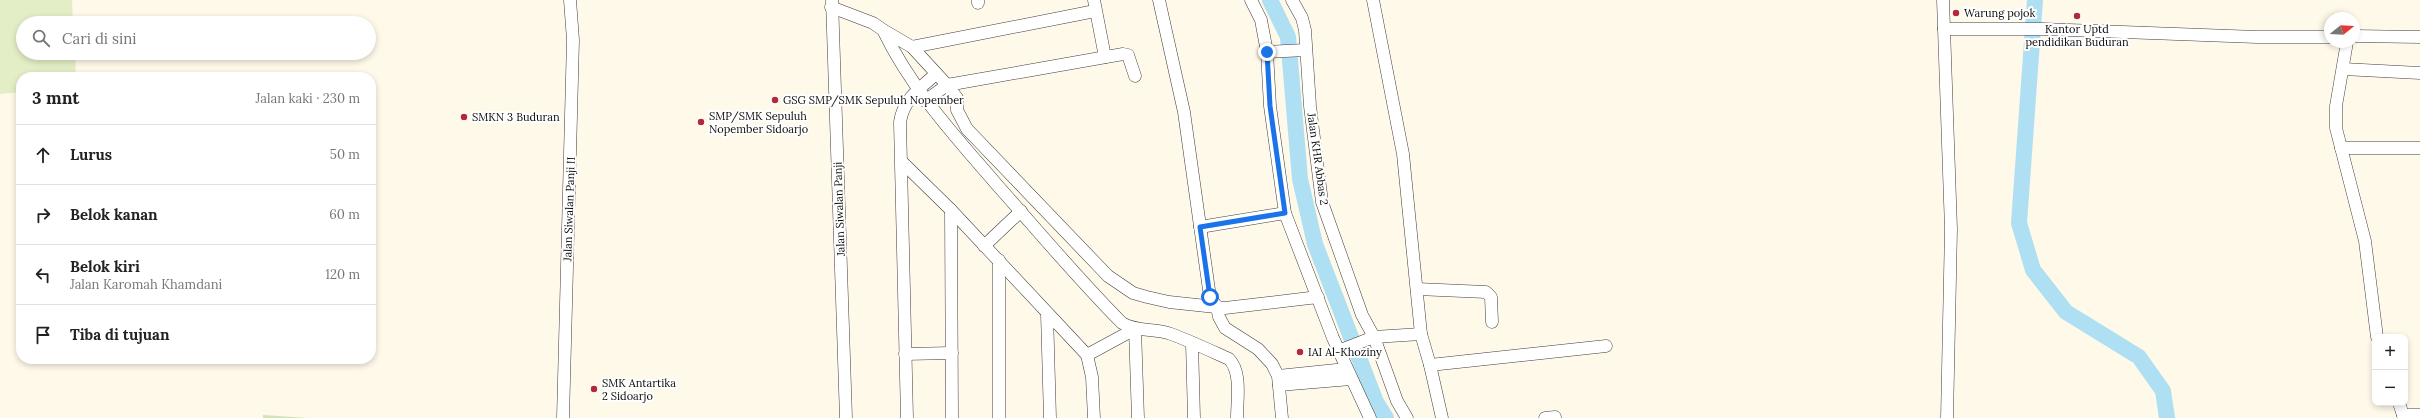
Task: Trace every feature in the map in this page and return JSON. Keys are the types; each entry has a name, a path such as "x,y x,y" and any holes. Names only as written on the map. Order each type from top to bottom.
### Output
{"street":[{"name":"Jalan Siwalan Panji II","path":"563,418 573,40 570,0"},
{"path":"1159,0 1184,112 1210,297 1217,307 1219,317 1225,328 1258,349 1269,360 1278,381 1282,418"},
{"path":"1251,0 1261,20 1270,52 1270,106 1285,213 1318,297 1342,349 1349,374 1370,418"},
{"name":"Jalan KHR Abbas 2","path":"1292,0 1302,18 1310,106 1322,202 1370,338 1397,401 1407,418"},
{"path":"1373,0 1403,154 1421,334 1430,364 1442,418"},
{"path":"1943,0 1951,229 1947,418"},
{"path":"831,4 873,23 912,47 947,85 956,98 957,110 967,129 1108,276 1133,293 1169,302 1217,307 1232,307 1318,297"},
{"name":"Jalan Siwalan Panji","path":"831,4 846,418"},
{"path":"912,47 1095,5 1105,57"},
{"path":"1944,29 2012,30 2023,28 2257,37 2324,37"},
{"path":"883,30 895,55 925,101 1021,211 1122,323 1135,329 1150,329 1170,334 1229,359 1233,363 1237,374 1237,418"},
{"path":"2360,36 2420,37"},
{"path":"2346,48 2335,118 2341,148 2365,241 2377,334"},
{"path":"1270,52 1304,50"},
{"path":"925,101 947,85 1105,57 1128,55 1131,58 1135,76"},
{"path":"2343,69 2420,73"},
{"path":"907,418 901,115 911,97 936,74"},
{"path":"2341,148 2420,148"},
{"path":"902,162 999,260 1087,355 1092,377 1094,418"},
{"path":"951,210 952,418"},
{"path":"984,246 1021,211"},
{"path":"1200,227 1285,213"},
{"path":"999,260 999,418"},
{"path":"1417,289 1486,292 1491,297 1492,322"},
{"path":"1048,313 1050,418"},
{"path":"1087,355 1135,329"},
{"path":"1135,329 1138,418"},
{"path":"1342,349 1370,338 1421,334"},
{"path":"1192,343 1194,418"},
{"path":"1430,364 1606,346"},
{"path":"905,354 952,353"},
{"path":"1278,381 1349,374"},
{"path":"2400,406 2404,417 2420,414"}],"green space":[{"path":"0,0 72,0 73,16 16,16 16,60 75,60 76,72 16,72 16,92 0,94"},
{"path":"263,415 308,418 263,418"}],"waterway":[{"path":"1270,0 1288,37 1300,179 1315,244 1376,402 1386,418"},
{"path":"2035,0 2019,223 2033,270 2066,312 2139,357 2163,391 2167,418"}],"place":[{"name":"Warung pojok","path":"1956,13"},
{"name":"Kantor Uptd pendidikan Buduran","path":"2077,16"},
{"name":"GSG SMP/SMK Sepuluh Nopember","path":"775,100"},
{"name":"SMKN 3 Buduran","path":"464,117"},
{"name":"SMP/SMK Sepuluh Nopember Sidoarjo","path":"701,122"},
{"name":"IAI Al-Khoziny","path":"1300,352"},
{"name":"SMK Antartika 2 Sidoarjo","path":"594,389"}],"route":[{"path":"1210,297 1200,227 1285,213 1270,106 1267,52"}]}
